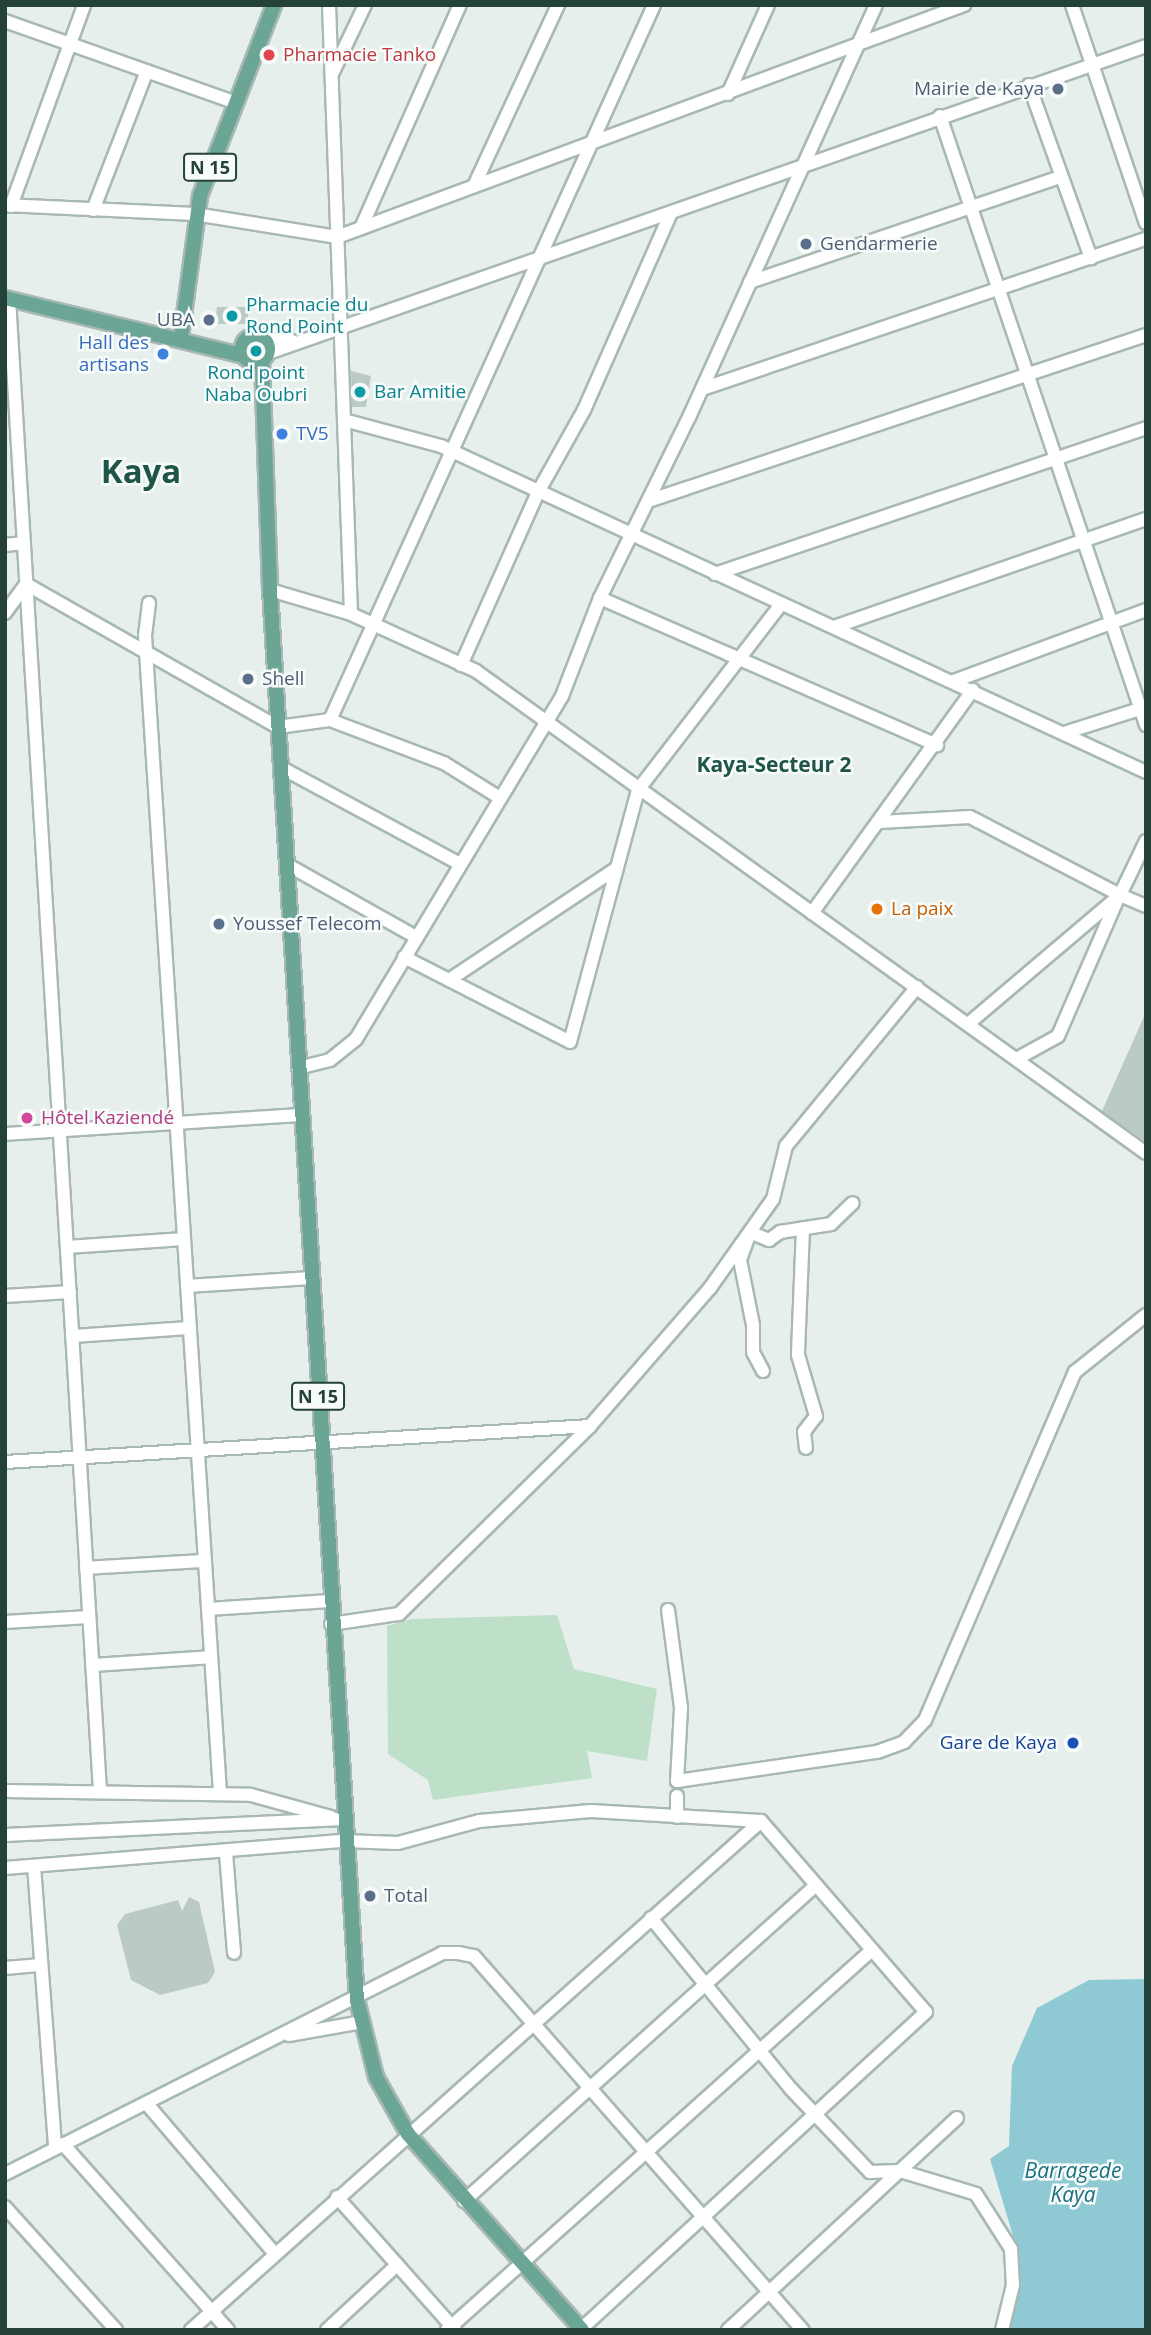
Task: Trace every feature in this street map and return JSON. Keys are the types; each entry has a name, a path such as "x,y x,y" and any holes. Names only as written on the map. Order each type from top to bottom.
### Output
{"main road":[{"name":"N 15","path":"181,337 195,215 234,102 274,5"},
{"path":"7,299 256,352"},
{"name":"N 15","path":"256,352 341,1819 357,2000 376,2077 408,2134 464,2201 582,2329"}],"street":[{"path":"84,5 8,206 195,215 337,237 856,49 964,5"},
{"path":"329,5 351,614"},
{"path":"332,76 365,5"},
{"path":"361,228 460,5"},
{"path":"474,186 558,5"},
{"path":"330,720 654,5"},
{"path":"728,94 768,5"},
{"path":"298,1068 330,1060 356,1039 546,722 600,598 702,389 876,5"},
{"path":"1072,5 1146,223"},
{"path":"5,21 234,102"},
{"path":"256,352 341,330 940,116 1146,46"},
{"path":"93,210 147,71"},
{"path":"1029,85 1091,258"},
{"path":"940,116 1110,621 1143,708 1146,725"},
{"path":"750,282 1061,177"},
{"path":"461,665 537,494 584,410 671,213"},
{"path":"702,389 1146,239"},
{"path":"7,299 10,386 24,543 100,1792"},
{"path":"648,501 1146,335"},
{"path":"344,420 412,436 450,451 630,537 954,681 1146,772"},
{"path":"715,574 1146,428"},
{"path":"5,467 19,466"},
{"path":"834,627 1146,519"},
{"path":"5,545 24,543"},
{"path":"5,613 26,584"},
{"path":"26,584 278,727 330,720 444,763 500,798"},
{"path":"270,590 351,614 461,665 546,722 1146,1153"},
{"path":"600,598 937,745"},
{"path":"149,603 145,636 149,654 220,1794"},
{"path":"404,957 570,1042 638,790 781,604"},
{"path":"954,681 1110,621 1146,610"},
{"path":"813,913 937,745 973,690"},
{"path":"1064,733 1143,708"},
{"path":"280,767 460,863"},
{"path":"880,821 970,817 1119,895 1146,906"},
{"path":"1020,1057 1058,1036 1119,895 1146,841"},
{"path":"286,864 416,937"},
{"path":"449,980 617,868"},
{"path":"968,1024 1119,895"},
{"path":"331,1624 399,1614 590,1426 710,1288 773,1199 786,1146 917,987"},
{"path":"5,1134 301,1115"},
{"path":"750,1232 769,1240 803,1228 831,1224 853,1203"},
{"path":"803,1228 798,1355 816,1416 804,1432 806,1448"},
{"path":"750,1232 740,1259 753,1325 753,1352 763,1371"},
{"path":"67,1247 184,1239"},
{"path":"187,1286 311,1278"},
{"path":"5,1296 69,1292"},
{"path":"668,1610 681,1709 677,1781 877,1752 904,1742 925,1720 1075,1372 1146,1315"},
{"path":"72,1336 190,1328"},
{"path":"5,1462 590,1426"},
{"path":"86,1568 205,1561"},
{"path":"208,1609 330,1601"},
{"path":"5,1622 89,1617"},
{"path":"92,1665 211,1657"},
{"path":"5,1791 251,1795 341,1819"},
{"path":"677,1796 677,1816"},
{"path":"5,1868 226,1853 344,1841 405,1842 479,1821 591,1811 761,1821 926,2012 817,2116 582,2329"},
{"path":"5,1835 341,1819"},
{"path":"191,2330 761,1821"},
{"path":"226,1853 234,1953"},
{"path":"34,1866 59,2146 228,2330"},
{"path":"464,2201 816,1885"},
{"path":"650,1918 760,2051 870,2172 900,2171 976,2194 1011,2249 1013,2285 1002,2330"},
{"path":"337,2197 451,2328 872,1950"},
{"path":"5,2174 357,2000 442,1953 458,1952 474,1956 803,2330"},
{"path":"5,1968 41,1965"},
{"path":"282,2036 362,2022"},
{"path":"146,2104 275,2254"},
{"path":"728,2330 957,2118"},
{"path":"5,2207 116,2330"},
{"path":"327,2330 397,2265"}],"green space":[{"path":"557,1615 574,1669 657,1689 647,1761 587,1751 592,1778 433,1800 428,1780 388,1754 387,1626 411,1619"}],"water":[{"name":"Barragede Kaya","path":"1146,1979 1146,2330 1008,2330 1020,2259 990,2159 1009,2146 1012,2066 1037,2008 1089,1980"}],"building":[{"name":"Pharmacie du Rond Point","path":"217,307 249,307 247,324 215,324"},
{"name":"Bar Amitie","path":"351,371 371,376 366,407 352,407"},
{"path":"1146,1012 1146,1142 1102,1111"},
{"path":"189,1897 199,1902 215,1972 208,1983 160,1995 131,1980 117,1925 125,1914 178,1900 182,1911"}],"place":[{"name":"Pharmacie Tanko","path":"269,55"},
{"name":"Mairie de Kaya","path":"1058,89"},
{"name":"Gendarmerie","path":"806,244"},
{"name":"Pharmacie du Rond Point","path":"232,316"},
{"name":"UBA","path":"209,320"},
{"name":"Rond point Naba Oubri","path":"256,351"},
{"name":"Hall des artisans","path":"163,354"},
{"name":"Bar Amitie","path":"360,392"},
{"name":"TV5","path":"282,434"},
{"name":"Shell","path":"248,679"},
{"name":"La paix","path":"877,909"},
{"name":"Youssef Telecom","path":"219,924"},
{"name":"Hôtel Kaziendé","path":"27,1118"},
{"name":"Gare de Kaya","path":"1073,1743"},
{"name":"Total","path":"370,1896"}],"district":[{"name":"Kaya","path":"141,471"},
{"name":"Kaya-Secteur 2","path":"774,764"}]}
